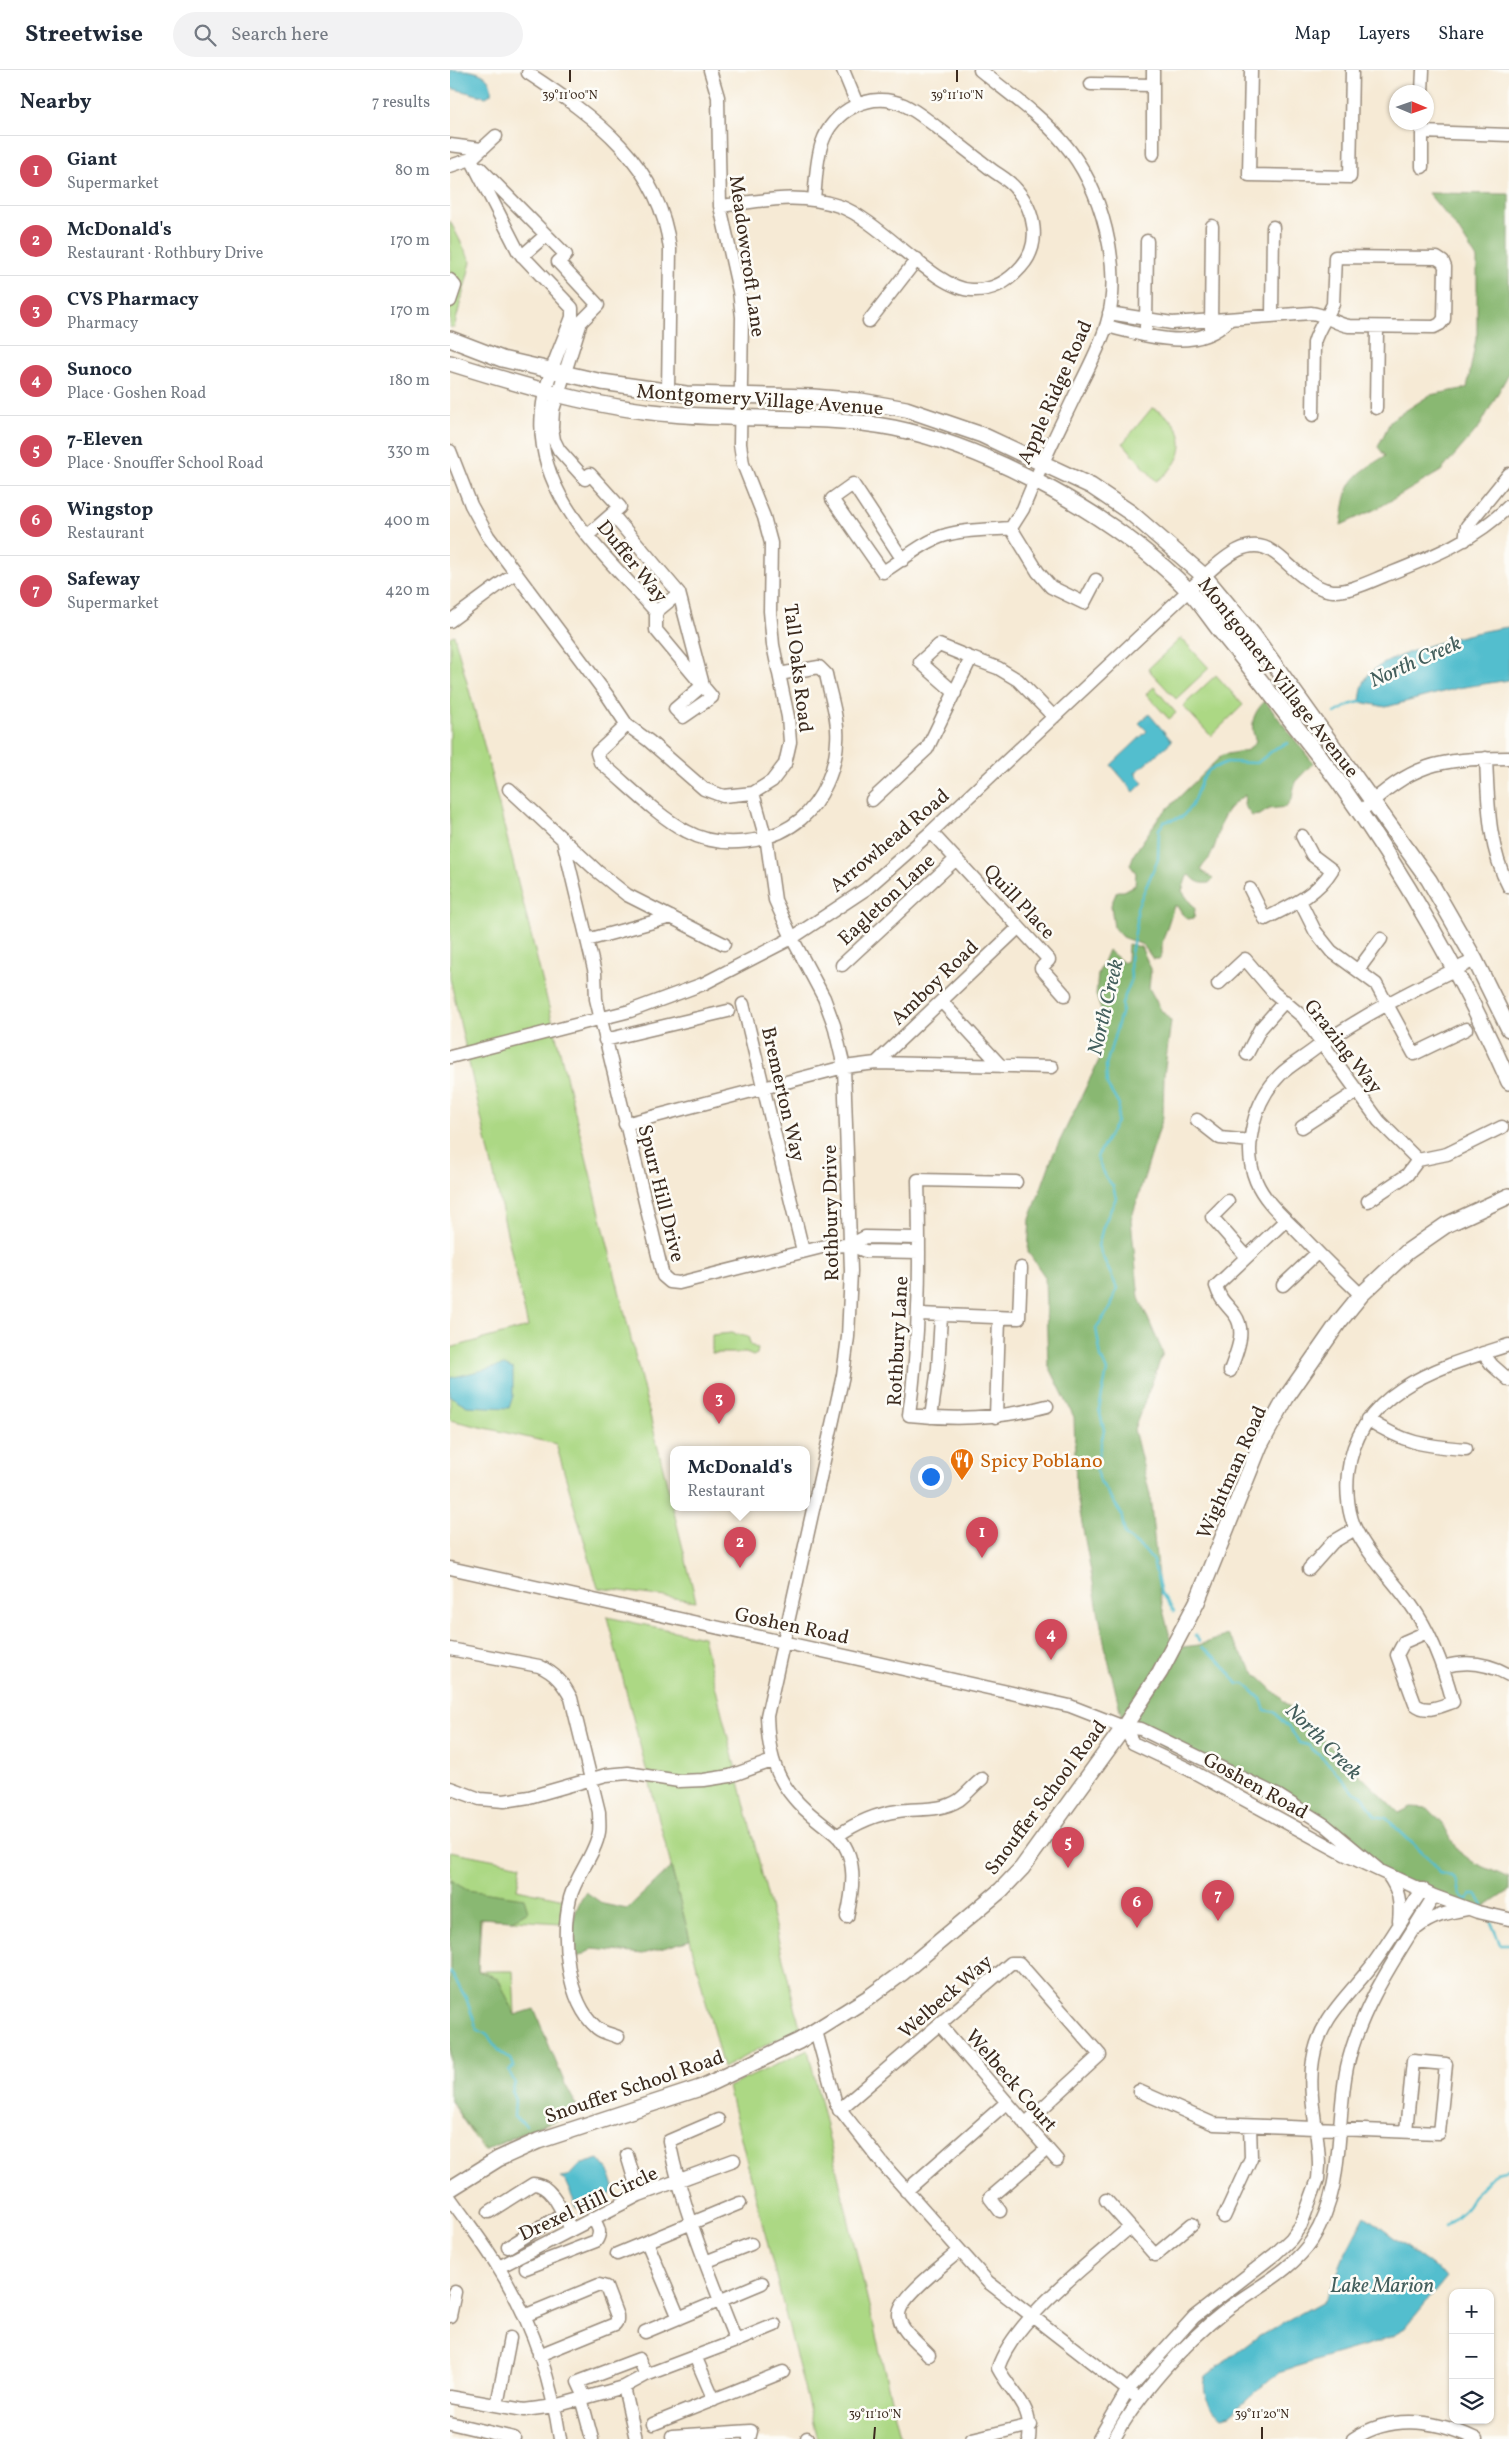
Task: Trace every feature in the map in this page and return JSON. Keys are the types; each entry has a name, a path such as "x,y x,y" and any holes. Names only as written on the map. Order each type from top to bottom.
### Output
{"main road":[{"name":"Montgomery Village Avenue","path":"450,339 502,359 558,373 668,391 741,397 813,398 861,402 906,410 982,435 1091,486 1131,513 1204,576 1254,636 1374,800 1429,880 1475,960 1509,1029"},
{"name":"Montgomery Village Avenue","path":"450,364 552,394 615,409 676,415 843,421 893,428 937,439 995,460 1035,480 1076,504 1145,552 1188,590 1337,780 1409,890 1495,1050 1509,1082"},
{"name":"Wightman Road","path":"1124,1727 1160,1672 1185,1627 1197,1602 1253,1462 1286,1398 1361,1295 1407,1252 1446,1225 1509,1196"},
{"name":"Snouffer School Road","path":"450,2189 473,2174 524,2147 572,2128 661,2102 707,2085 758,2062 816,2031 868,1998 902,1973 1001,1890 1022,1868 1124,1727"}],"street":[{"name":"Meadowcroft Lane","path":"710,70 718,97 720,206 742,317 740,418"},
{"path":"843,70 857,104"},
{"name":"Apple Ridge Road","path":"980,70 1038,116 1064,142 1083,171 1099,204 1108,237 1112,280 1106,326 1023,509 1011,528"},
{"path":"1153,70 1153,154"},
{"path":"1251,70 1249,175 1350,177 1352,70"},
{"path":"1422,70 1422,85"},
{"path":"528,73 566,98 622,147 652,186 662,207 670,249 668,391"},
{"path":"1091,84 1153,85"},
{"path":"720,206 796,196 841,206 858,215 946,282 959,288 971,290 996,286 1012,278 1025,263 1033,247 1034,227 1030,209 1015,188 916,111 891,101 866,101 857,104 839,116 828,128 821,144 814,199"},
{"path":"1434,129 1509,135"},
{"path":"1422,130 1422,167"},
{"path":"450,166 471,159 496,136"},
{"path":"450,145 481,150"},
{"name":"Duffer Way","path":"471,159 566,255 558,262 598,305 582,322 558,373"},
{"name":"Duffer Way","path":"471,159 518,251 572,308 572,317 552,394 542,412 549,443 544,455 554,487 576,522 656,612 656,630 703,685 679,593 612,514 620,507 590,474 585,479 559,450 549,443"},
{"path":"1211,333 1212,226"},
{"path":"1272,316 1273,227"},
{"path":"522,256 546,236"},
{"path":"1145,334 1147,241"},
{"path":"1109,312 1146,320 1172,323 1229,320 1311,312 1325,316 1338,324 1434,327 1444,319 1445,267 1443,262 1437,258 1335,257 1333,304 1325,316 1314,343 1313,415"},
{"path":"869,321 918,259"},
{"path":"450,280 455,286 450,301"},
{"path":"1106,326 1178,340 1211,333 1229,320"},
{"path":"1376,408 1377,326"},
{"name":"Tall Oaks Road","path":"450,452 471,505 488,536 607,695 627,725 649,741 704,789 723,796 753,793 772,781 785,764 790,742 788,717 773,645 770,611 771,543 764,517 743,464 740,444 740,418"},
{"path":"1465,540 1467,526 1509,474"},
{"path":"903,560 854,484 832,498 883,572 903,560 930,542 946,534 1011,528 1038,572 1051,587 1084,603 1096,580"},
{"name":"Arrowhead Road","path":"450,1057 630,1011 704,984 792,938 866,889 931,832 1188,590 1236,550 1260,547 1272,550 1312,584 1333,591 1342,590 1364,584 1424,560 1465,540 1495,520 1509,506"},
{"path":"588,535 612,514"},
{"path":"450,621 515,573"},
{"path":"656,612 679,593"},
{"path":"955,693 920,662 939,645 998,668 1018,680 1054,717"},
{"path":"872,800 927,749 971,658"},
{"path":"627,725 597,753 600,762 667,818 686,832 709,840 729,842 765,837 779,832 801,819 816,802 832,772 837,741 826,674 819,666 778,674"},
{"path":"1486,758 1493,842 1509,886"},
{"path":"1359,813 1402,777 1428,766 1454,760 1509,758"},
{"path":"509,789 563,840 627,895 724,944"},
{"name":"Rothbury Drive","path":"753,793 765,837 775,900 792,938 824,998 834,1025 844,1067 850,1294 843,1374 767,1716 772,1761 781,1780 794,1798 837,1836"},
{"name":"Quill Place","path":"931,832 1049,960 1041,968 1065,995"},
{"path":"1250,889 1265,919 1300,901 1325,882 1332,870 1312,855 1302,836"},
{"name":"Spurr Hill Drive","path":"563,840 595,973 595,993 600,1018 663,1276 670,1282 679,1283 802,1251 826,1246 850,1245"},
{"name":"Eagleton Lane","path":"842,965 956,859"},
{"path":"1300,901 1324,944 1376,984 1414,1054 1466,1029"},
{"path":"587,940 671,917"},
{"name":"Amboy Road","path":"876,1063 1018,928"},
{"path":"1358,970 1381,939"},
{"name":"Grazing Way","path":"1218,984 1245,959 1303,1017 1324,1043 1356,1092 1379,1121 1418,1160"},
{"path":"1361,1295 1317,1253 1265,1197 1256,1180 1251,1161 1254,1121 1270,1087 1280,1074 1342,1029 1388,1003 1475,960"},
{"path":"1247,1054 1260,1029 1285,1001"},
{"path":"942,1002 1002,1066"},
{"name":"Bremerton Way","path":"743,1004 802,1251"},
{"path":"606,1040 728,1011"},
{"path":"625,1124 844,1067 876,1063 1052,1068"},
{"path":"1302,1127 1356,1092"},
{"path":"1197,1120 1220,1138 1251,1141"},
{"path":"1368,1201 1407,1175 1418,1160 1447,1154 1502,1127"},
{"name":"Rothbury Lane","path":"1016,1182 918,1180 919,1314 909,1415 960,1419 996,1416 1048,1406"},
{"path":"1228,1200 1212,1217 1246,1256"},
{"path":"1230,1371 1241,1333 1235,1315 1221,1300 1216,1286 1286,1220"},
{"path":"850,1245 865,1237 919,1238"},
{"name":"Rothbury Lane","path":"850,1245 865,1251 919,1252"},
{"path":"1284,1285 1317,1253"},
{"path":"919,1314 1018,1318 1021,1268"},
{"path":"931,1417 938,1368 941,1316"},
{"path":"996,1416 999,1318"},
{"path":"1427,1632 1401,1644 1398,1650 1398,1660 1418,1707 1433,1709 1453,1702 1443,1667 1427,1632 1411,1605 1366,1550 1355,1529 1348,1500 1347,1480 1354,1442 1367,1419 1402,1388 1422,1377 1483,1352 1509,1337"},
{"path":"1483,1352 1509,1346"},
{"path":"1483,1352 1492,1365 1509,1380"},
{"path":"1367,1419 1389,1433 1424,1446 1466,1449"},
{"path":"1309,1569 1333,1542 1355,1529"},
{"name":"Goshen Road","path":"450,1568 1070,1706 1124,1727 1141,1729 1280,1796 1325,1826 1383,1872"},
{"path":"450,1649 539,1666 549,1670 563,1684 571,1698 598,1812 599,1832 570,1898 566,1925 569,1972 587,2016 597,2028 618,2037"},
{"path":"1443,1667 1468,1662 1484,1665 1509,1675"},
{"name":"Goshen Road","path":"1124,1727 1133,1743 1197,1773 1344,1854 1468,1908 1509,1918"},
{"path":"450,1788 480,1799 504,1801 529,1797 590,1778 628,1773 679,1780 704,1780 730,1776 772,1761"},
{"path":"847,1917 854,1888 854,1876 848,1856 837,1836 855,1824 871,1817 899,1811 929,1810 949,1804 958,1800 982,1779"},
{"path":"1383,1872 1396,1886 1400,1898 1399,1923"},
{"path":"1099,2439 1127,2391 1194,2317 1275,2254 1301,2226 1318,2179 1319,2153 1312,2081 1313,2061 1323,2028 1344,1997 1371,1967 1399,1923 1428,1892"},
{"path":"1114,2439 1141,2399 1173,2360 1204,2328 1225,2310 1284,2270 1312,2239 1330,2201 1338,2169 1347,2068 1358,2032 1381,1984 1410,1935 1428,1892"},
{"path":"1410,1935 1425,1922 1449,1912 1468,1908"},
{"name":"Welbeck Way","path":"840,2110 1011,1964 1019,1963 1100,2055 1025,2124"},
{"name":"Welbeck Court","path":"940,2026 1056,2160"},
{"path":"816,2031 828,2078 840,2110 959,2252 988,2282 1127,2391 1141,2399"},
{"path":"1139,2091 1214,2124 1439,2133 1446,2064 1413,2062 1406,2131"},
{"path":"906,2191 1006,2103"},
{"path":"718,2120 669,2141 677,2183 734,2160"},
{"path":"1224,2217 1251,2158 1250,2126"},
{"path":"1000,2211 990,2198 1047,2149"},
{"path":"627,2155 639,2195"},
{"name":"Drexel Hill Circle","path":"499,2267 639,2195 677,2183 704,2262 736,2341"},
{"path":"489,2212 533,2184 539,2184 549,2192 571,2230"},
{"path":"450,2198 499,2267 524,2316 540,2355 555,2406 560,2439"},
{"path":"1106,2200 1155,2256 1192,2224"},
{"path":"617,2254 740,2203"},
{"path":"508,2247 562,2214"},
{"path":"526,2268 596,2241 600,2236 593,2218"},
{"path":"1029,2439 1031,2425 1029,2415 1017,2392 1004,2379 998,2368 1002,2356 1032,2315 1130,2227"},
{"path":"647,2242 679,2318"},
{"path":"704,2262 751,2244"},
{"path":"929,2355 901,2324 899,2316 901,2306 914,2291 959,2252"},
{"path":"645,2332 762,2283"},
{"path":"524,2316 599,2285 606,2287 618,2321 615,2324 540,2355"},
{"path":"450,2316 455,2292"},
{"path":"450,2397 524,2410 555,2406 624,2387 646,2375 775,2325"},
{"path":"497,2405 510,2338"},
{"path":"695,2356 714,2400"},
{"path":"592,2439 578,2382 639,2359 646,2375"},
{"path":"653,2424 783,2372"},
{"path":"624,2387 636,2439"},
{"path":"1353,2439 1382,2425 1403,2421 1444,2425 1476,2439"},
{"path":"450,2422 514,2438"},
{"path":"972,2439 1031,2425"},
{"path":"672,2436 750,2435"}],"green space":[{"path":"1428,193 1509,194 1509,373 1480,426 1441,471 1378,508 1341,525 1345,499 1351,483 1363,471 1385,456 1378,447 1391,420 1430,395 1467,388 1477,334 1477,259 1458,229"},
{"path":"450,221 471,262 454,328 450,327"},
{"path":"1152,408 1173,423 1179,433 1181,443 1180,453 1175,463 1156,481 1123,443"},
{"path":"454,635 483,741 670,1496 670,1511 674,1511 696,1601 598,1588 556,1444 450,1420 450,1348 528,1327 450,978 450,637"},
{"path":"1181,638 1209,668 1176,699 1148,669"},
{"path":"1216,675 1243,705 1211,736 1183,706"},
{"path":"1154,687 1176,713 1169,719 1146,694"},
{"path":"1265,701 1313,763 1295,782 1292,798 1286,807 1269,809 1260,815 1252,816 1244,805 1245,795 1228,810 1221,824 1210,857 1201,870 1213,879 1209,883 1201,883 1190,875 1187,876 1182,891 1195,909 1194,918 1188,919 1177,906 1174,906 1162,943 1162,954 1159,959 1153,959 1143,945 1122,937 1114,928 1111,905 1117,891 1124,891 1135,885 1136,873 1130,865 1134,854 1160,816 1222,755 1248,750 1256,741 1253,720"},
{"path":"1128,944 1141,947 1151,969 1149,988 1161,1010 1171,1021 1164,1075 1163,1117 1131,1220 1139,1298 1163,1353 1134,1429 1150,1495 1160,1599 1173,1648 1199,1645 1228,1635 1253,1671 1399,1813 1411,1807 1428,1808 1443,1824 1457,1850 1473,1862 1509,1878 1509,1891 1478,1912 1388,1875 1325,1825 1124,1727 1104,1642 1076,1491 1074,1417 1048,1364 1045,1277 1028,1252 1030,1219 1053,1155 1101,1056 1102,1013 1096,995 1098,974 1108,950 1124,963 1127,960"},
{"path":"732,1333 748,1337 751,1345 758,1349 757,1354 753,1356 746,1353 712,1353 712,1335"},
{"path":"607,1617 703,1637 800,2027 723,2068"},
{"path":"450,1851 521,1865 517,1889 564,1899 561,1923 481,1918 478,1971 513,1971 515,2015 581,2112 532,2129 484,2151 450,2101"},
{"path":"671,1867 690,1940 643,1954 593,1949 576,1958 573,1924 577,1908 586,1892 603,1904 627,1909"},
{"path":"450,1880 467,1890 524,1898 528,1911 513,1920 480,1918 478,1971 498,1978 515,2015 534,2009 565,2084 579,2110 530,2129 486,2150 450,2101"},
{"path":"808,2050 901,2439 817,2439 728,2087"}],"water":[{"path":"450,70 465,70 479,73 489,80 491,94 486,97 450,88"},
{"path":"1509,627 1509,680 1458,688 1386,707 1360,702 1366,679 1370,673 1381,665 1436,643 1477,632"},
{"path":"1149,714 1172,741 1135,773 1143,783 1134,792 1111,765 1147,731 1139,723"},
{"path":"504,1365 513,1369 513,1396 509,1408 467,1406 450,1396 450,1378"},
{"path":"599,2159 609,2171 614,2187 611,2194 582,2208 577,2208 565,2181 560,2178 568,2177 579,2165"},
{"name":"Lake Marion","path":"1365,2216 1447,2277 1405,2328 1379,2342 1278,2372 1230,2415 1221,2417 1209,2404 1205,2394 1206,2376 1256,2338 1323,2301"}],"waterway":[{"name":"North Creek","path":"1335,713 1349,705 1363,701"},
{"name":"North Creek","path":"1174,1611 1161,1593 1153,1561 1144,1550 1125,1535 1121,1513 1098,1478 1096,1465 1104,1430 1099,1409 1107,1371 1101,1357 1096,1328 1111,1307 1117,1288 1098,1246 1103,1227 1116,1198 1113,1186 1104,1175 1097,1157 1117,1122 1119,1105 1107,1085 1106,1065 1122,1010 1122,1003 1131,981 1130,959 1137,922 1137,908 1158,859 1159,829 1164,822 1182,817 1192,805 1202,779 1209,770 1227,762 1257,763 1276,748 1288,743"},
{"name":"North Creek","path":"1195,1635 1199,1641"},
{"name":"North Creek","path":"1202,1647 1220,1661 1238,1684 1245,1684 1261,1699 1265,1710 1275,1712 1295,1735 1299,1743 1308,1745 1331,1766 1352,1791 1364,1797 1375,1816 1386,1818 1435,1865 1439,1873 1450,1875 1456,1879 1460,1895 1466,1900 1471,1895 1477,1895 1483,1906"},
{"name":"North Creek","path":"1491,1922 1500,1944 1509,1944"},
{"path":"450,1971 466,1998 477,2029 487,2035 501,2053 511,2059 514,2066 509,2071 515,2083 512,2092 515,2099 514,2117 526,2125"},
{"path":"1445,2227 1465,2209 1473,2196 1496,2172 1509,2169"}],"place":[{"name":"CVS Pharmacy","path":"719,1424"},
{"name":"Spicy Poblano","path":"962,1481"},
{"name":"Giant","path":"982,1558"},
{"name":"McDonald's","path":"740,1568"},
{"name":"Sunoco","path":"1051,1660"},
{"name":"7-Eleven","path":"1068,1868"},
{"name":"Safeway","path":"1218,1921"},
{"name":"Wingstop","path":"1137,1928"}]}
